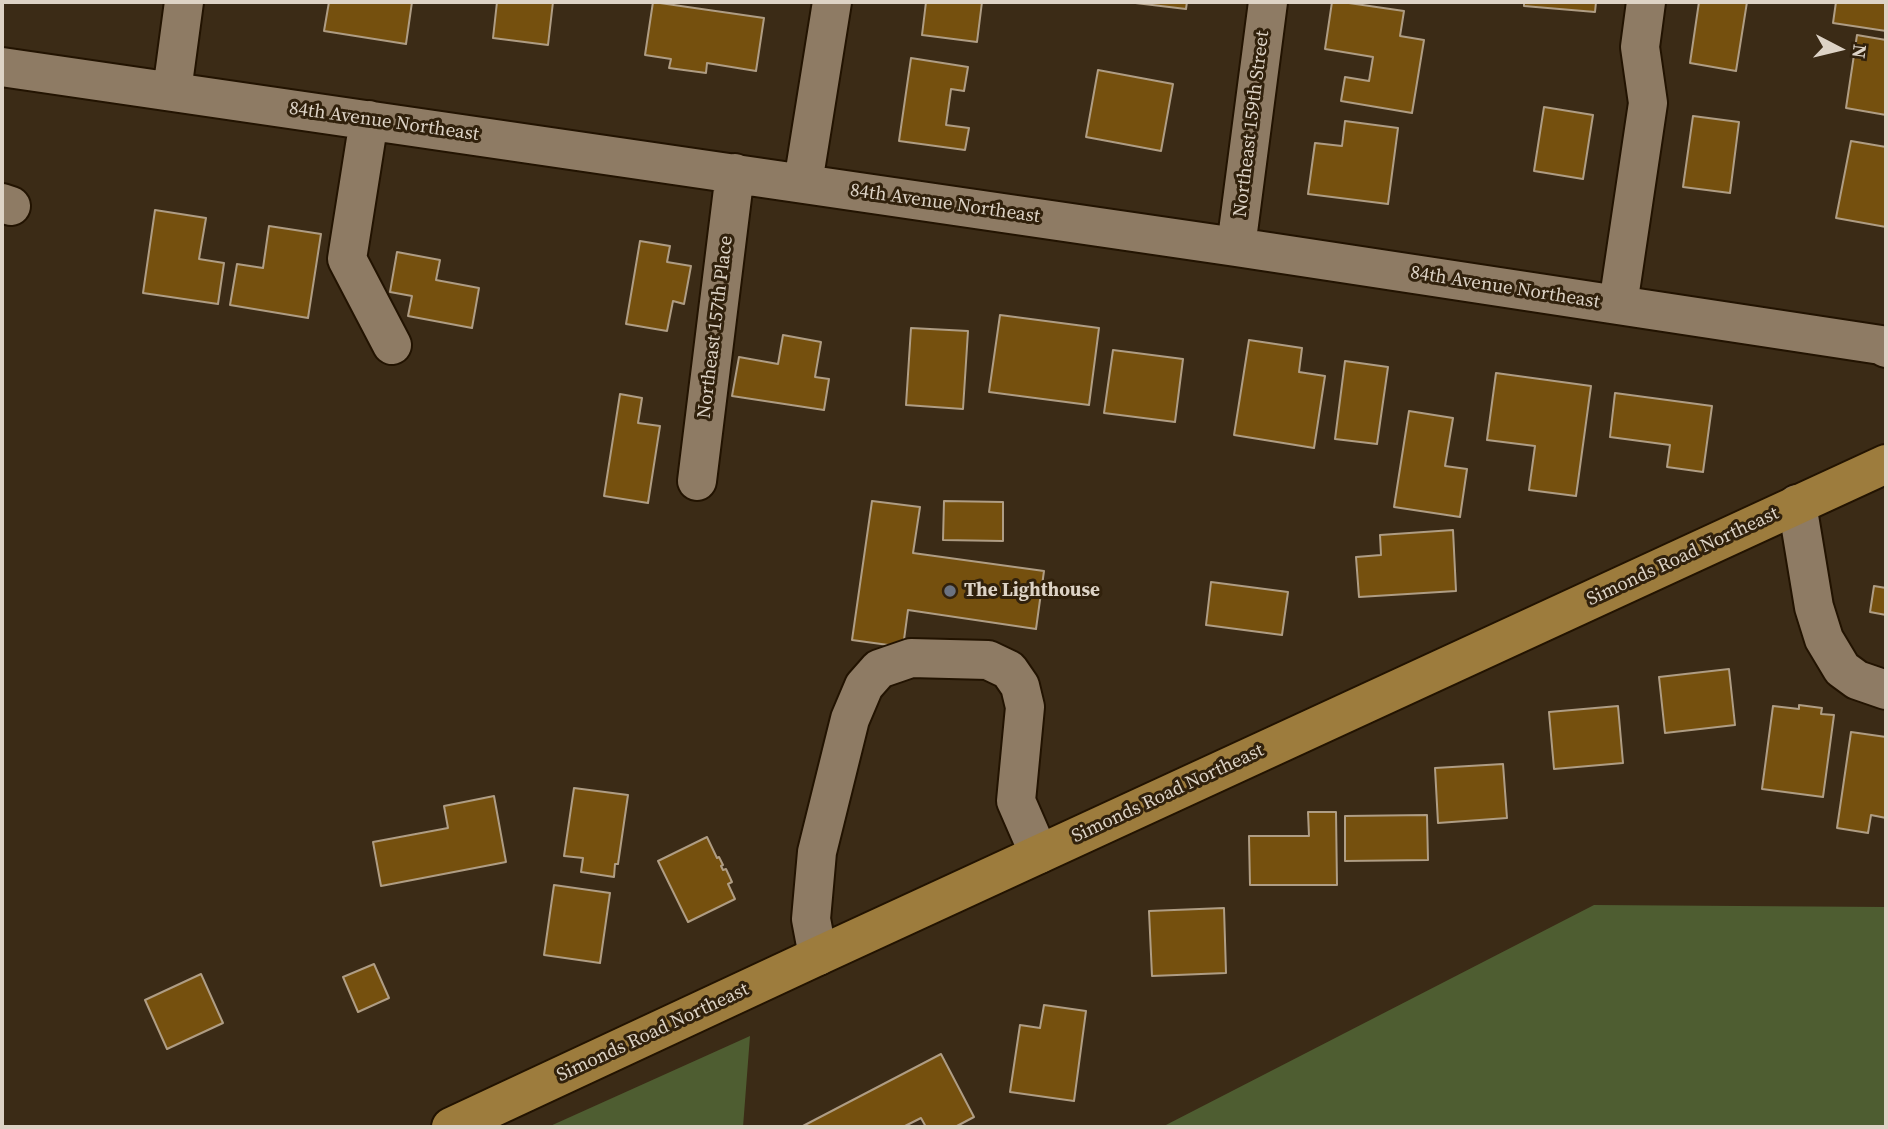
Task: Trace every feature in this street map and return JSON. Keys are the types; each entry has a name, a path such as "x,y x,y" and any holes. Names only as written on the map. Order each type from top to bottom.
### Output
{"main road":[{"name":"Simonds Road Northeast","path":"468,1124 818,956 1886,464"}],"street":[{"path":"172,91 184,2"},
{"path":"803,183 832,2"},
{"name":"Northeast 159th Street","path":"1236,247 1268,2"},
{"path":"1618,305 1648,103 1640,47 1646,2"},
{"name":"84th Avenue Northeast","path":"2,67 1236,247 1881,345 1886,348"},
{"path":"369,120 347,259 392,345"},
{"name":"Northeast 157th Place","path":"697,481 735,173"},
{"path":"1797,504 1814,607 1824,639 1842,669 1857,680 1886,690"},
{"path":"818,956 811,919 817,852 850,719 864,686 880,669 911,658 988,660 1009,670 1020,686 1025,707 1016,801 1039,854"}],"green space":[{"path":"1594,905 1886,907 1886,1127 1162,1127"},
{"path":"750,1036 743,1127 548,1127"}],"building":[{"path":"329,2 412,2 406,44 324,31"},
{"path":"497,2 553,2 548,45 493,38"},
{"path":"653,2 764,18 756,71 707,63 706,73 669,68 671,59 645,55"},
{"path":"926,2 982,2 977,42 922,35"},
{"path":"1127,2 1187,2 1186,9"},
{"path":"1332,2 1404,11 1400,36 1424,40 1412,113 1341,101 1345,77 1369,81 1373,57 1325,49"},
{"path":"1524,2 1596,2 1595,12 1524,6"},
{"path":"1699,2 1747,2 1736,71 1690,63"},
{"path":"1836,2 1886,2 1886,31 1833,23"},
{"path":"1857,35 1886,40 1886,115 1846,108"},
{"path":"911,58 968,67 964,91 951,89 946,125 969,128 965,150 899,141"},
{"path":"1098,70 1173,84 1161,151 1086,137"},
{"path":"1544,107 1593,115 1583,179 1534,171"},
{"path":"1693,116 1739,122 1730,193 1683,187"},
{"path":"1345,121 1398,128 1388,204 1308,194 1315,143 1342,146"},
{"path":"1851,141 1886,147 1886,227 1836,218"},
{"path":"155,210 206,218 199,259 224,263 218,304 143,293"},
{"path":"269,226 321,234 308,318 230,305 237,264 263,268"},
{"path":"640,241 670,246 667,262 691,266 684,304 673,301 667,331 626,324"},
{"path":"397,252 440,260 436,280 479,288 472,328 408,316 412,296 390,292"},
{"path":"1000,315 1099,328 1089,405 989,392"},
{"path":"911,328 968,331 963,409 906,405"},
{"path":"783,335 821,342 815,377 829,379 824,410 732,396 739,357 778,364"},
{"path":"1249,340 1302,348 1299,372 1325,376 1314,448 1234,435"},
{"path":"1113,350 1183,359 1175,422 1104,413"},
{"path":"1345,361 1388,367 1377,444 1335,439"},
{"path":"1496,373 1591,386 1576,496 1529,490 1535,446 1487,440"},
{"path":"1615,393 1712,406 1703,472 1667,467 1670,445 1610,437"},
{"path":"620,394 642,398 638,423 660,426 648,503 604,496"},
{"path":"1409,411 1453,418 1445,466 1467,469 1460,517 1394,507"},
{"name":"The Lighthouse","path":"872,501 920,507 913,553 1044,571 1036,629 908,610 903,647 852,640"},
{"path":"944,501 1003,502 1003,541 943,540"},
{"path":"1453,530 1456,591 1359,597 1356,557 1381,555 1380,535"},
{"path":"1211,582 1288,592 1282,635 1206,625"},
{"path":"1874,586 1886,588 1886,615 1870,612"},
{"path":"1729,669 1735,725 1665,733 1659,677"},
{"path":"1799,705 1822,708 1821,714 1834,715 1823,797 1762,789 1773,706 1799,709"},
{"path":"1618,706 1623,763 1554,769 1549,712"},
{"path":"1851,732 1886,737 1886,818 1871,815 1868,833 1837,828"},
{"path":"1503,764 1507,818 1438,823 1435,768"},
{"path":"574,788 628,795 614,877 581,872 583,858 564,856"},
{"path":"494,796 506,862 381,886 373,842 448,828 444,806"},
{"path":"1308,812 1336,812 1337,885 1250,885 1249,836 1309,836"},
{"path":"1427,815 1428,860 1345,861 1345,816"},
{"path":"707,837 732,882 728,884 735,899 688,922 658,861"},
{"path":"554,885 610,893 600,963 544,955"},
{"path":"1224,908 1226,973 1152,976 1149,911"},
{"path":"374,964 389,998 358,1012 343,977"},
{"path":"201,974 223,1023 167,1049 145,1000"},
{"path":"1044,1005 1086,1011 1074,1101 1010,1092 1020,1025 1040,1028"},
{"path":"941,1054 974,1117 955,1127 926,1127 921,1118 903,1127 801,1127"}],"place":[{"name":"The Lighthouse","path":"950,591"}]}
